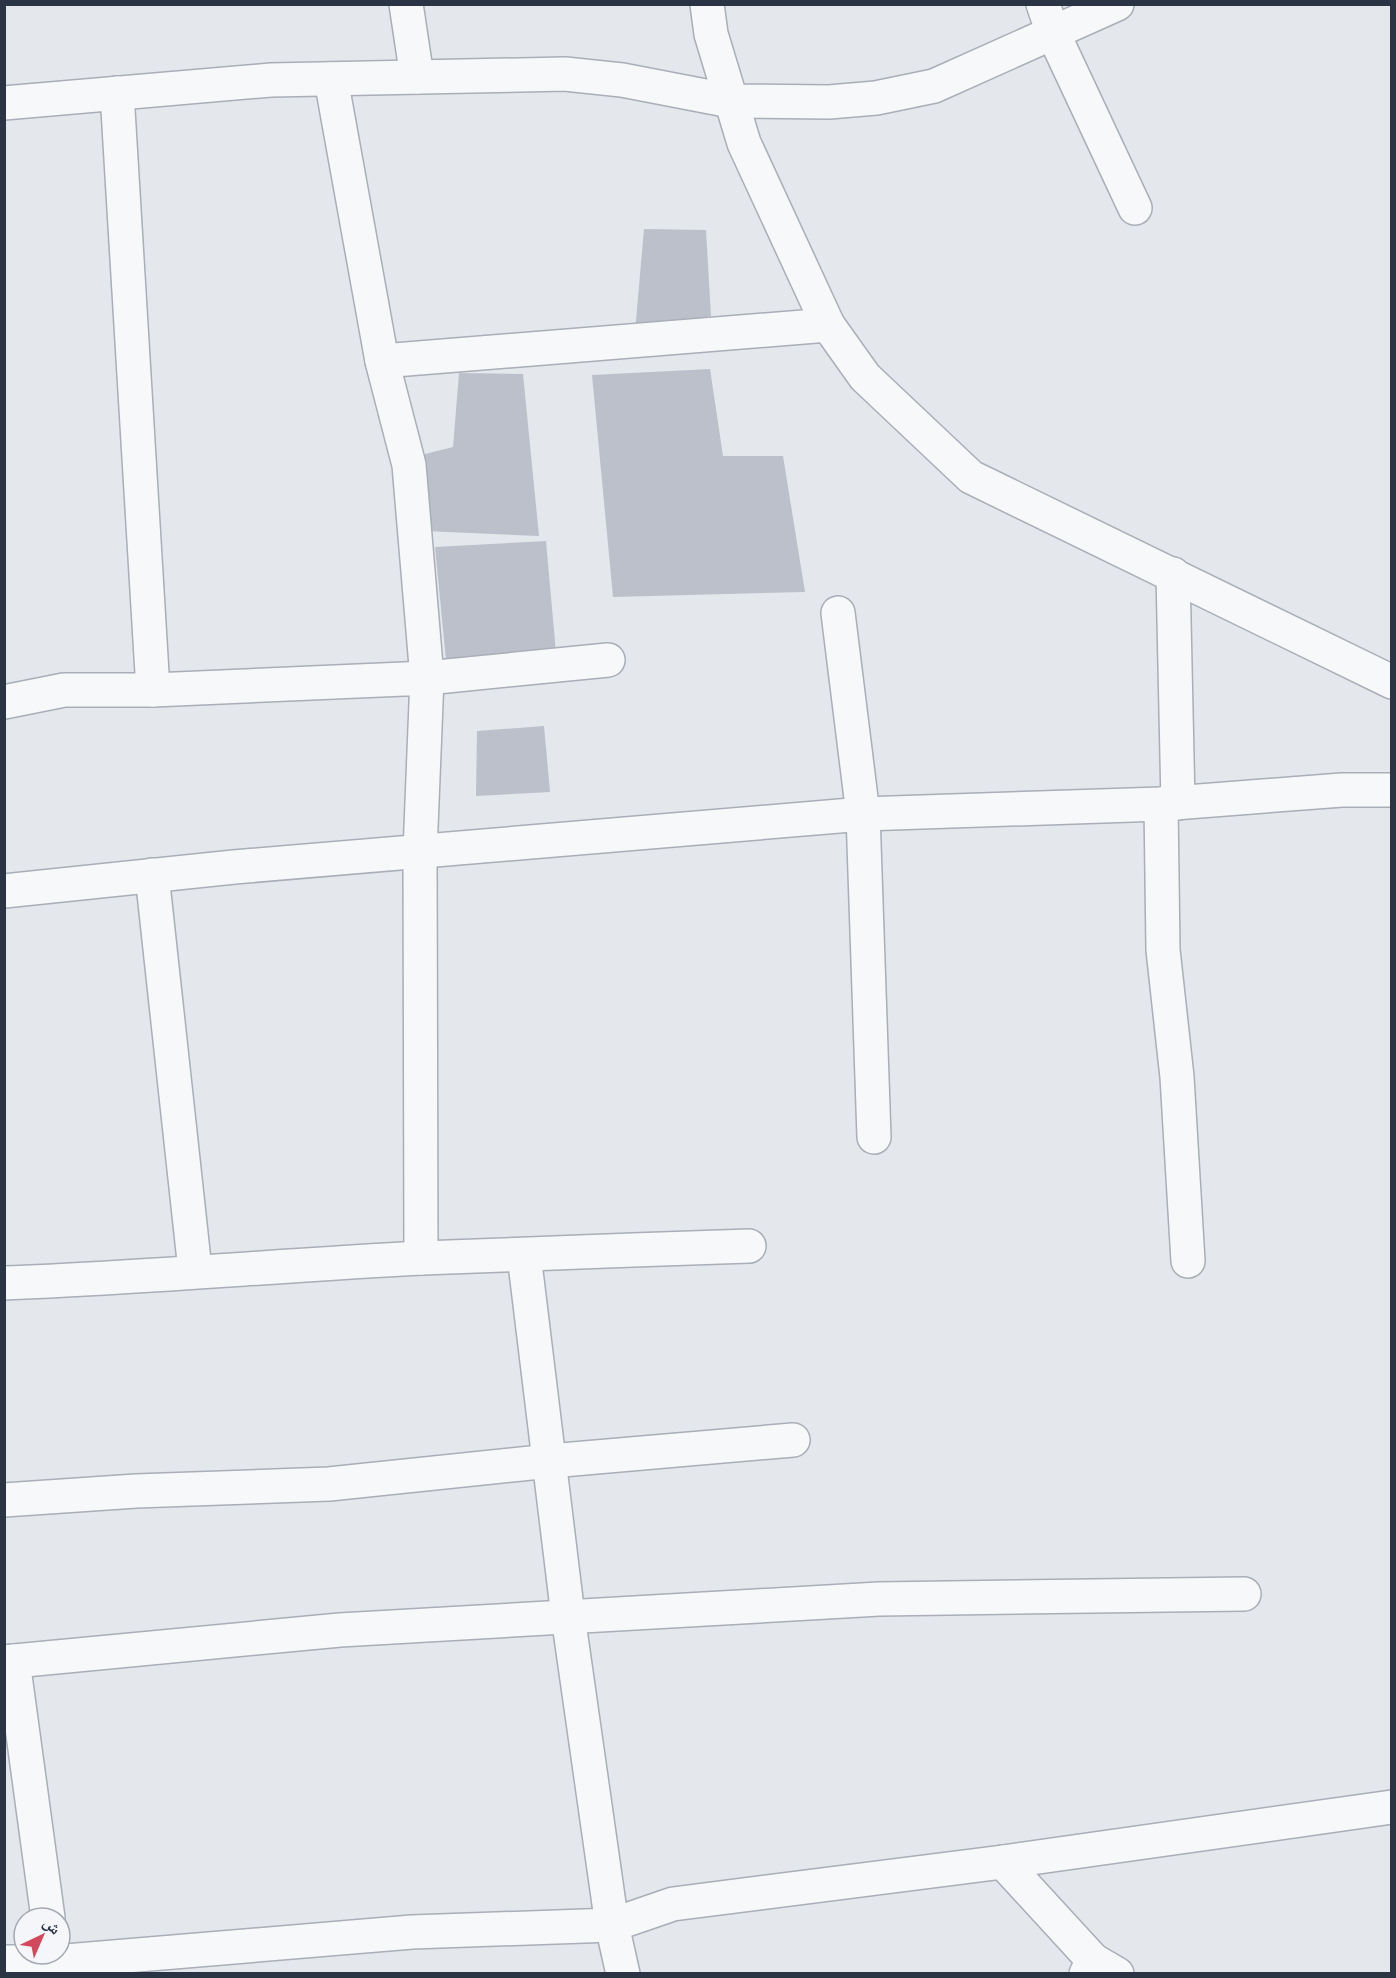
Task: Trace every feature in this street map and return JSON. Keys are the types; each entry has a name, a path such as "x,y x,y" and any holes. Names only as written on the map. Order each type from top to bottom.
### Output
{"street":[{"path":"406,4 417,77"},
{"path":"707,4 711,34 744,142 828,325 865,377 971,477 1392,682"},
{"path":"4,103 271,80 565,74 622,80 731,101 829,102 876,98 934,86 1048,19 1117,4"},
{"path":"1048,19 1135,208"},
{"path":"331,79 382,361 409,465 427,678 420,852 421,1258"},
{"path":"117,93 153,690"},
{"path":"382,361 828,325"},
{"path":"1173,574 1170,803 1162,950 1177,1077 1188,1261"},
{"path":"837,614 863,814 874,1137"},
{"path":"4,702 64,690 153,690 427,678 608,660"},
{"path":"4,891 152,875 863,814 1170,803 1342,790 1392,790"},
{"path":"152,875 195,1270"},
{"path":"4,1283 134,1278 195,1270 318,1266 421,1258 749,1246"},
{"path":"524,1255 568,1616 612,1925 623,1974"},
{"path":"4,1500 136,1491 329,1484 550,1461 793,1440"},
{"path":"46,1906 8,1662 340,1630 568,1616 879,1599 1244,1594"},
{"path":"72,1961 412,1932 612,1925 673,1904 1003,1862 1392,1807"},
{"path":"1003,1862 1099,1969"}],"building":[{"path":"644,229 706,230 711,316 635,332"},
{"path":"710,369 723,456 783,456 805,592 613,597 592,375"},
{"path":"459,373 523,374 539,536 425,531 425,454 453,447"},
{"path":"546,541 556,653 446,660 435,547"},
{"path":"544,726 550,792 476,796 477,731"}]}
